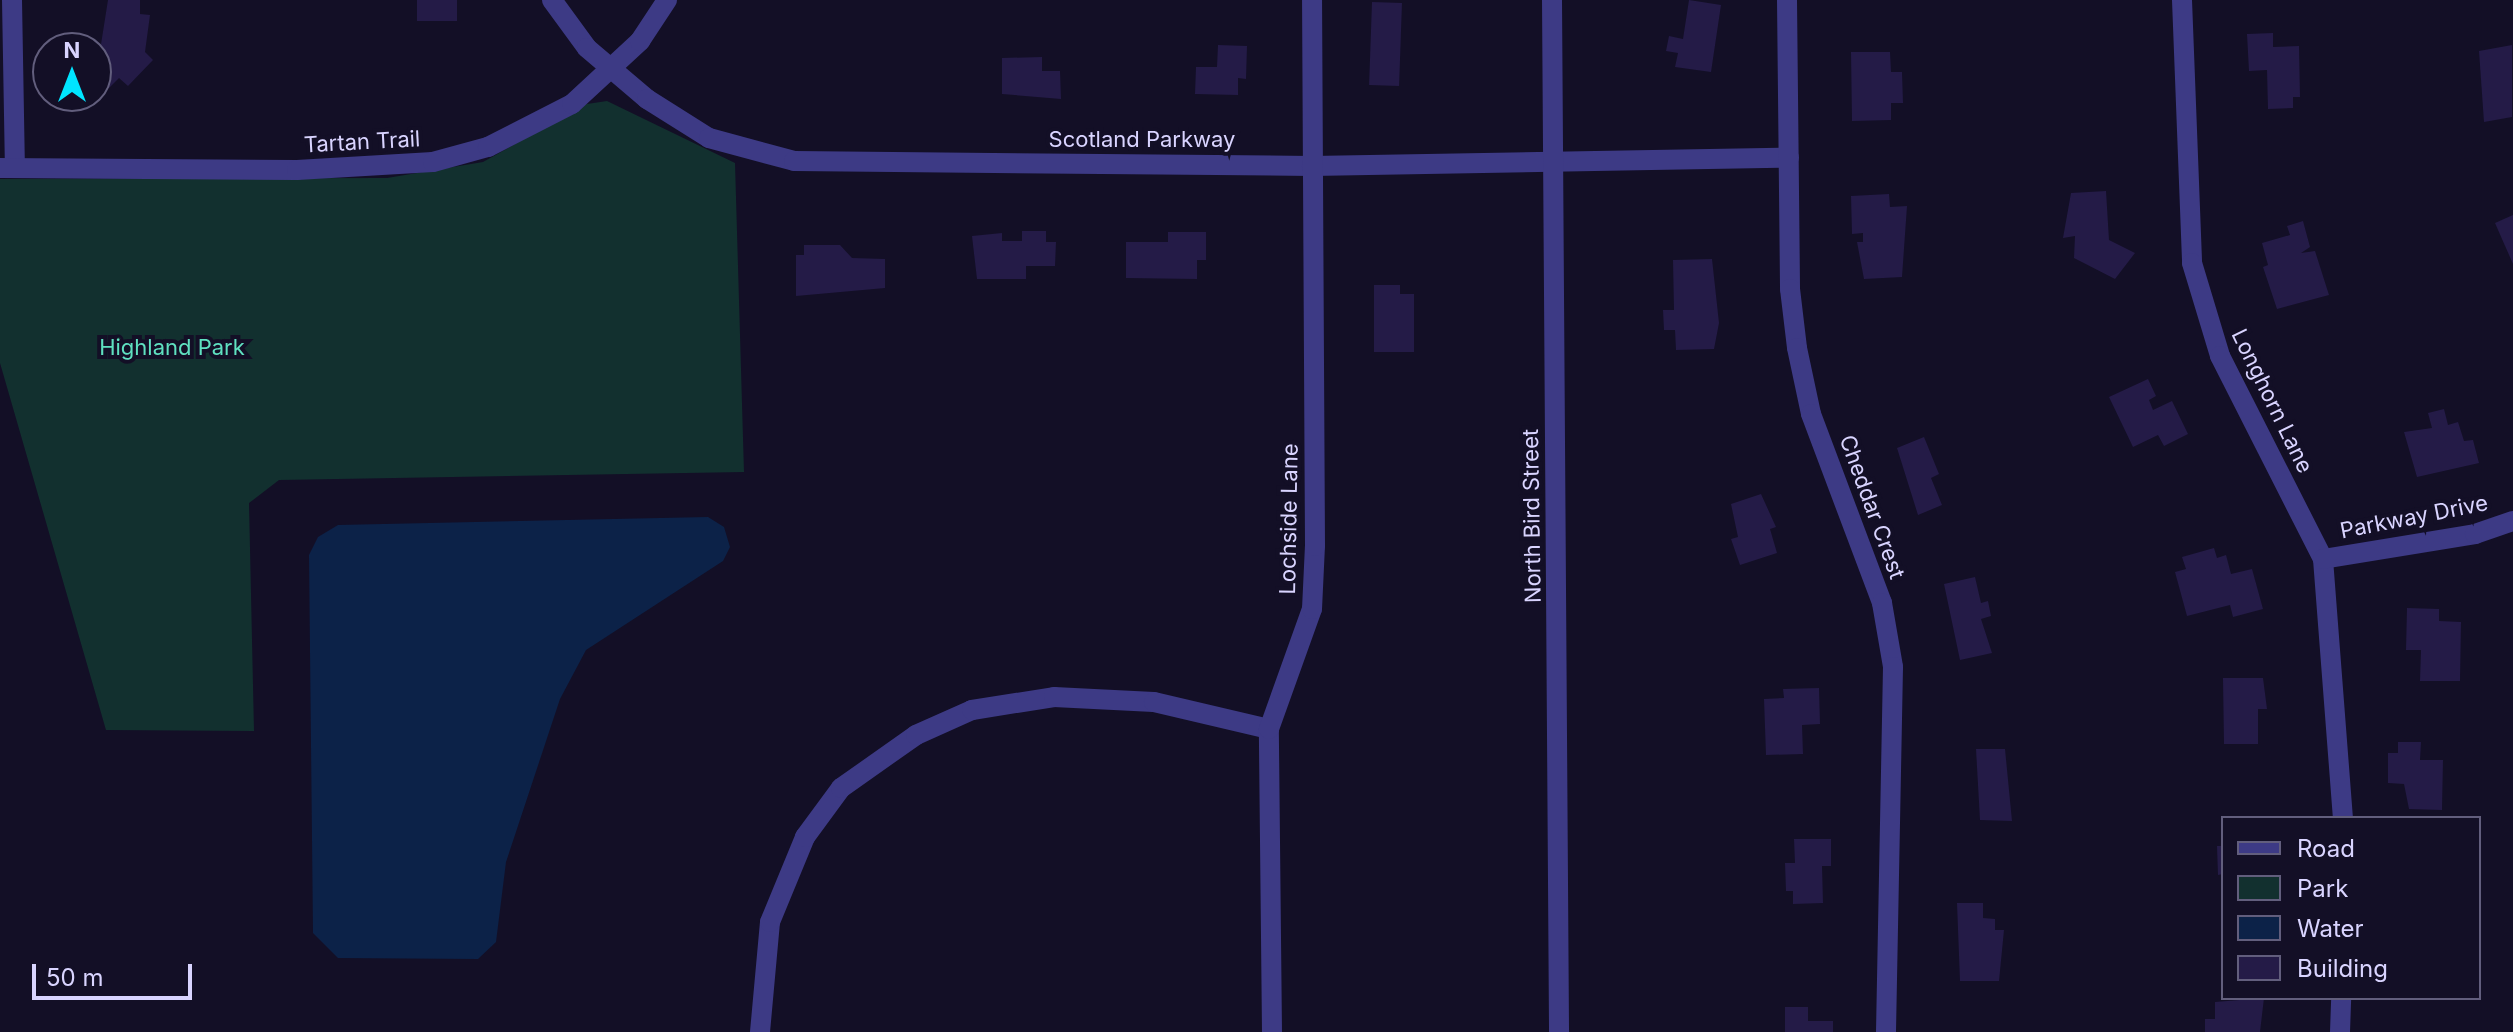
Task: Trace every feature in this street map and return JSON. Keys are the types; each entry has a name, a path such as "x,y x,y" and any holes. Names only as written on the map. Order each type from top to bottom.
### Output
{"street":[{"path":"8,168 12,0"},
{"name":"Scotland Parkway","path":"552,0 612,72 709,138 794,161 1312,166 1553,165 1789,158"},
{"name":"Tartan Trail","path":"8,168 297,170 433,162 538,126 612,72 667,0"},
{"name":"Lochside Lane","path":"1272,1032 1269,729 1312,609 1312,0"},
{"name":"North Bird Street","path":"1552,0 1559,1032"},
{"name":"Cheddar Crest","path":"1787,0 1789,158 1797,348 1811,414 1882,603 1893,667 1886,1032"},
{"name":"Longhorn Lane","path":"2182,0 2186,218 2196,284 2220,356 2323,559 2343,816"},
{"name":"Parkway Drive","path":"2323,559 2475,534 2513,521"},
{"path":"760,1032 770,922 799,848 841,788 916,735 972,710 1054,697 1154,702 1269,729"},
{"path":"2340,1032 2341,1000"}],"green space":[{"name":"Highland Park","path":"607,101 735,163 744,472 279,480 249,503 254,731 106,730 0,363 0,179 387,178 483,162 587,104"}],"water":[{"path":"708,517 724,527 730,547 723,561 586,650 560,699 506,862 496,942 478,959 338,958 313,933 309,555 318,537 338,525"}],"building":[{"path":"108,0 140,0 140,14 150,15 145,52 153,60 128,86 119,78 112,85 112,32 103,32"},
{"path":"417,0 457,0 457,21 417,21"},
{"path":"1689,0 1721,5 1711,72 1675,67 1678,53 1666,51 1669,36 1683,39"},
{"path":"1372,2 1402,3 1399,86 1369,85"},
{"path":"2273,33 2273,47 2299,46 2300,97 2293,97 2293,108 2268,109 2267,70 2249,71 2247,34"},
{"path":"1218,45 1247,46 1246,79 1238,78 1238,95 1195,94 1196,67 1217,67"},
{"path":"2512,45 2512,117 2484,122 2479,51"},
{"path":"1851,52 1890,52 1891,72 1902,72 1903,103 1891,103 1891,120 1852,121"},
{"path":"1042,57 1042,71 1060,71 1061,99 1002,94 1002,58"},
{"path":"2106,191 2109,240 2135,253 2115,279 2074,258 2075,236 2063,238 2071,193"},
{"path":"1889,194 1890,207 1907,206 1902,277 1864,279 1857,242 1863,242 1863,233 1852,234 1851,196"},
{"path":"2513,215 2513,264 2495,223"},
{"path":"2303,221 2310,247 2301,253 2315,251 2329,295 2277,309 2263,267 2268,265 2262,243 2290,235 2287,226"},
{"path":"1022,231 1046,231 1046,242 1056,242 1055,266 1026,266 1026,279 977,279 972,236 1002,233 1002,241 1022,241"},
{"path":"1168,232 1206,232 1206,260 1197,260 1197,279 1126,278 1126,242 1168,242"},
{"path":"804,245 840,245 852,258 885,259 885,288 796,296 796,255 804,255"},
{"path":"1712,259 1719,323 1714,349 1676,350 1675,330 1664,330 1663,310 1674,310 1673,260"},
{"path":"1374,285 1400,285 1400,294 1414,294 1414,352 1374,352"},
{"path":"2148,379 2156,396 2149,400 2153,410 2172,401 2188,434 2164,446 2158,435 2133,447 2109,397"},
{"path":"2444,409 2448,425 2458,422 2464,441 2473,440 2479,463 2417,477 2404,432 2432,428 2428,413"},
{"path":"1924,437 1939,474 1931,478 1942,505 1918,515 1897,448"},
{"path":"1761,494 1776,527 1770,529 1777,553 1740,565 1731,539 1738,537 1731,504"},
{"path":"2214,548 2217,558 2226,555 2231,574 2252,569 2263,609 2233,617 2230,605 2187,616 2175,572 2186,569 2182,557"},
{"path":"1975,577 1981,603 1988,601 1991,616 1981,619 1992,653 1960,660 1944,584"},
{"path":"2407,608 2439,609 2439,621 2461,622 2460,681 2420,681 2421,650 2406,650"},
{"path":"2223,678 2263,678 2267,709 2258,709 2258,744 2224,744"},
{"path":"1819,688 1820,724 1802,725 1803,754 1766,755 1764,699 1784,698 1783,689"},
{"path":"2398,742 2421,742 2420,760 2443,760 2442,810 2409,809 2404,784 2388,783 2388,753 2398,753"},
{"path":"1976,749 2005,749 2012,821 1980,820"},
{"path":"1794,839 1831,839 1831,866 1822,866 1823,903 1793,904 1793,891 1786,891 1785,863 1795,863"},
{"path":"2217,846 2221,846 2221,874 2218,875"},
{"path":"1957,903 1983,903 1983,918 1995,919 1995,930 2004,930 1999,981 1960,981"},
{"path":"2264,1000 2260,1032 2205,1032 2205,1019 2215,1019 2215,1002"},
{"path":"1785,1007 1808,1007 1808,1021 1833,1021 1833,1032 1785,1032"}]}
